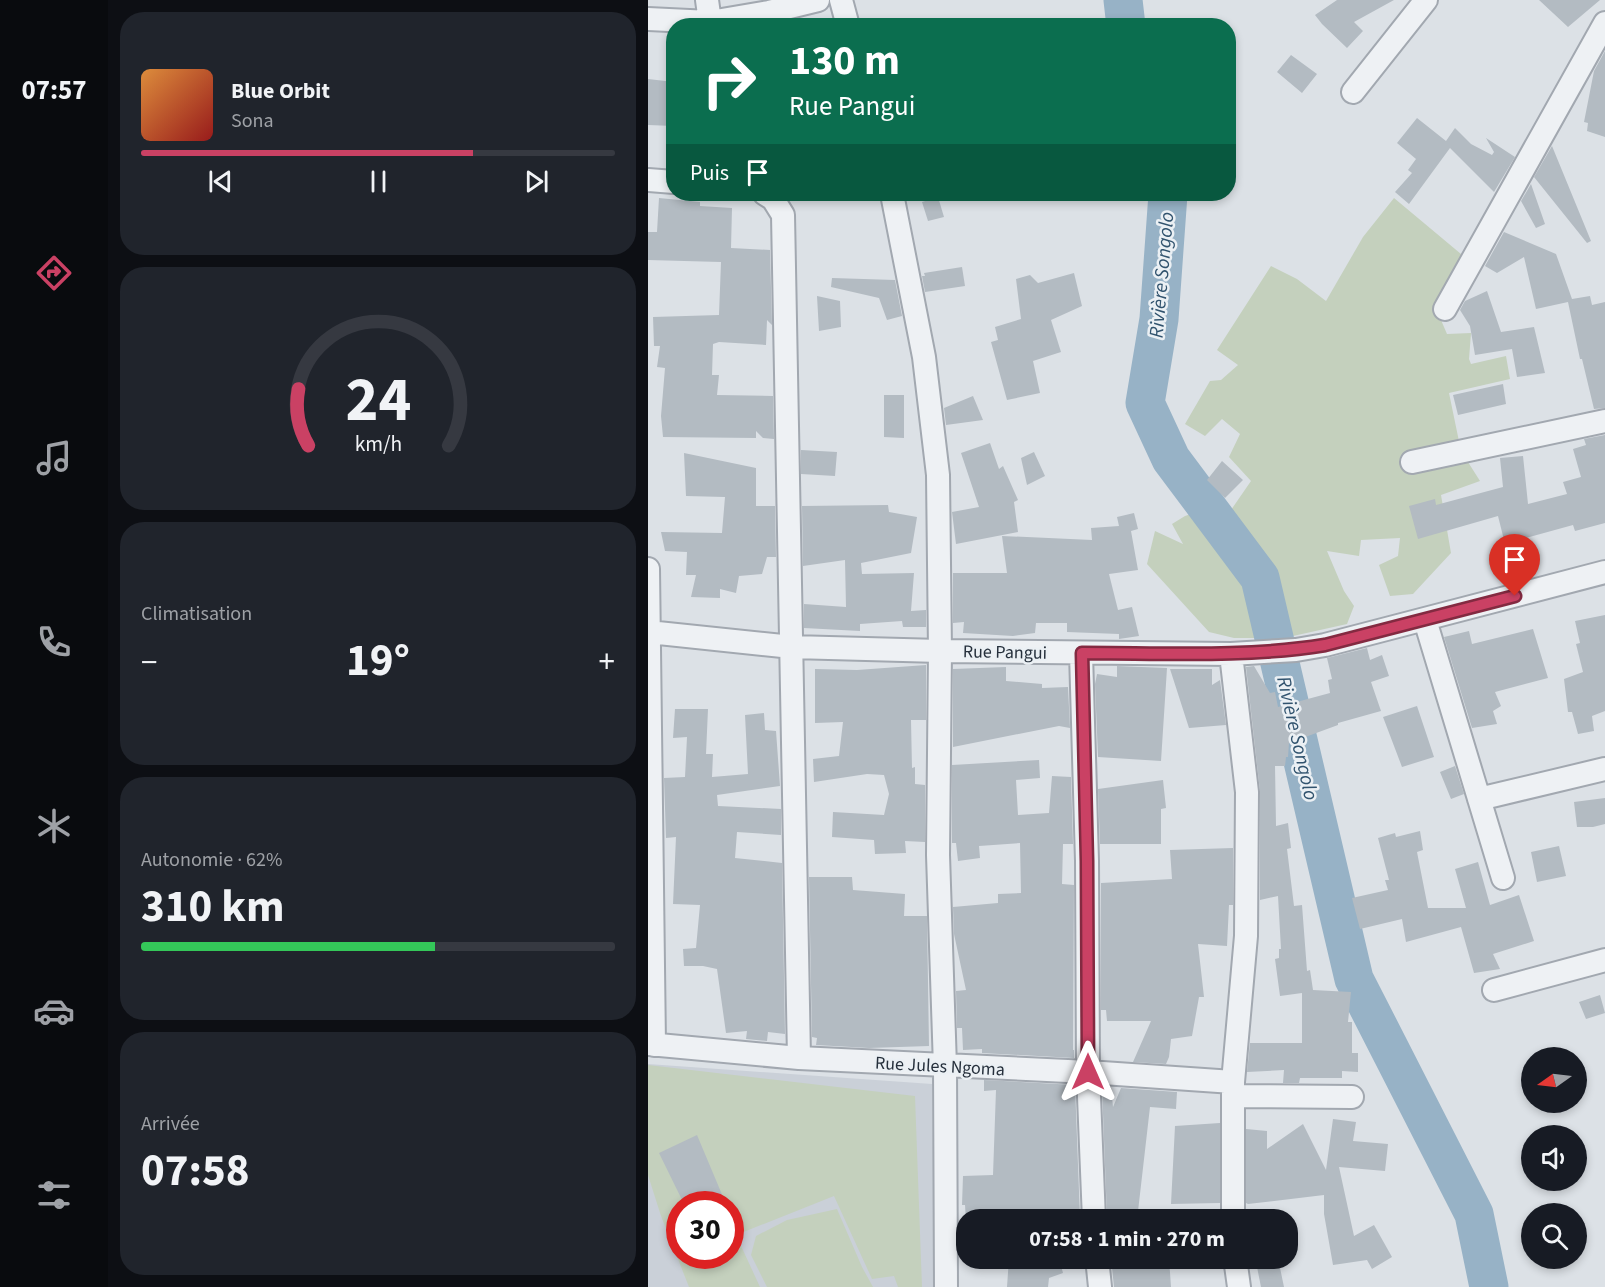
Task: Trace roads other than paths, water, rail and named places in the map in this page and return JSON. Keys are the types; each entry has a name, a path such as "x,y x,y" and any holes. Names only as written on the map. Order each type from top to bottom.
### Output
{"street":[{"path":"707,0 710,18"},
{"path":"735,18 818,0"},
{"path":"841,0 846,18"},
{"path":"1400,0 1411,20"},
{"path":"1353,92 1426,0"},
{"path":"648,19 666,20"},
{"path":"1445,309 1605,23"},
{"path":"648,180 666,181"},
{"path":"774,201 783,215 799,1058"},
{"path":"892,201 924,357 938,475 940,651 938,855 945,1066 946,1287"},
{"path":"1413,462 1605,421"},
{"path":"648,569 651,1045"},
{"name":"Rue Pangui","path":"649,632 792,646 940,651 1231,654 1296,650 1425,620 1605,572"},
{"path":"1425,620 1503,878"},
{"path":"1082,653 1087,861 1088,1072 1094,1209"},
{"path":"1231,654 1246,792 1245,936 1233,1089 1233,1209"},
{"path":"1479,799 1605,769"},
{"path":"1494,990 1605,960"},
{"name":"Rue Jules Ngoma","path":"651,1045 799,1058 1088,1072 1233,1089 1352,1097"},
{"path":"1098,1269 1100,1287"},
{"path":"1237,1269 1239,1287"}],"waterway":[{"name":"Rivière Songolo","path":"1123,0 1125,18"},
{"name":"Rivière Songolo","path":"1167,201 1159,319 1145,403 1171,459 1260,578 1354,979 1474,1214 1489,1287"}]}
